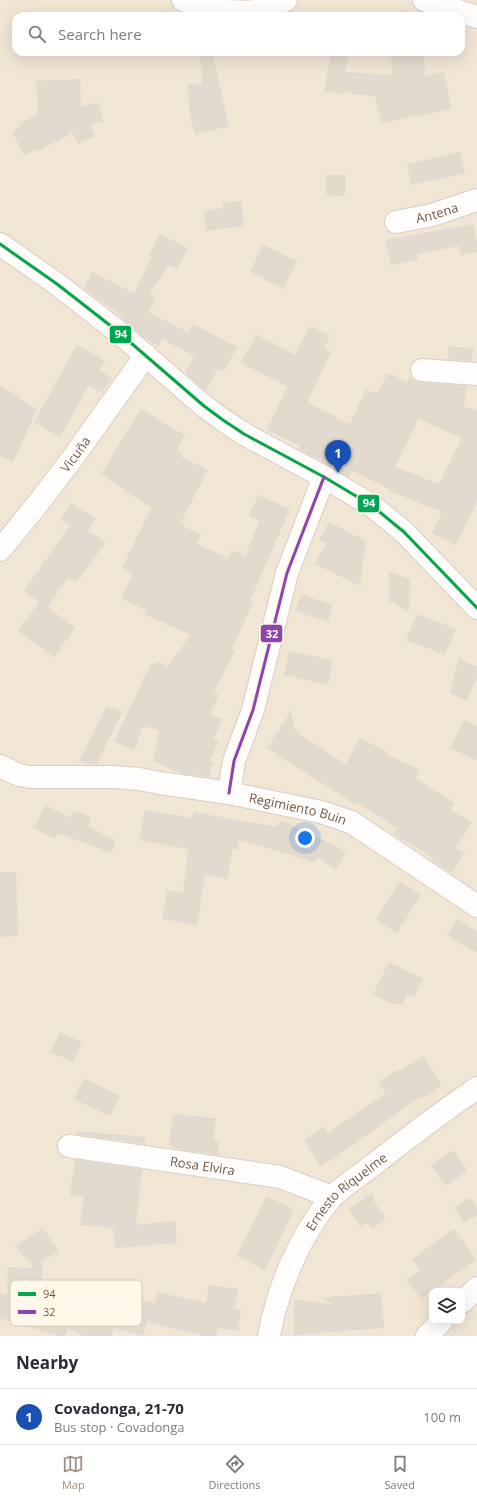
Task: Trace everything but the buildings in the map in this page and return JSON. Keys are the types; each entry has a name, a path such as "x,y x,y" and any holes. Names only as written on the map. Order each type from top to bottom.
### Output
{"street":[{"path":"183,0 217,9 258,11 286,0"},
{"path":"424,0 461,12"},
{"path":"465,13 477,17"},
{"name":"Antena","path":"396,222 432,215 477,200"},
{"path":"0,244 57,284 146,355 204,406 239,431 324,477 371,505 404,532 477,608"},
{"name":"Vicuña","path":"0,550 72,459 146,355"},
{"path":"422,370 477,374"},
{"path":"229,793 234,761 253,710 287,573 324,477"},
{"name":"Regimiento Buin","path":"0,766 19,775 30,777 114,777 139,779 229,793 321,812 351,822 475,900"},
{"name":"Ernesto Riquelme","path":"269,1336 278,1299 290,1268 312,1225 332,1197 425,1124 477,1088"},
{"name":"Rosa Elvira","path":"69,1146 280,1176 332,1197"},
{"path":"465,1299 477,1288"},
{"path":"427,1336 439,1324"}],"shaded area":[{"path":"0,0 477,0 477,1336 0,1336"}],"transit line":[{"name":"94","path":"0,244 57,284 116,330 204,406 223,420 244,434 324,477 371,505 404,532 477,608"},
{"name":"32","path":"229,793 234,761 253,710 287,573 324,477"}],"place":[{"name":"Covadonga, 21-70","path":"338,473"}]}
